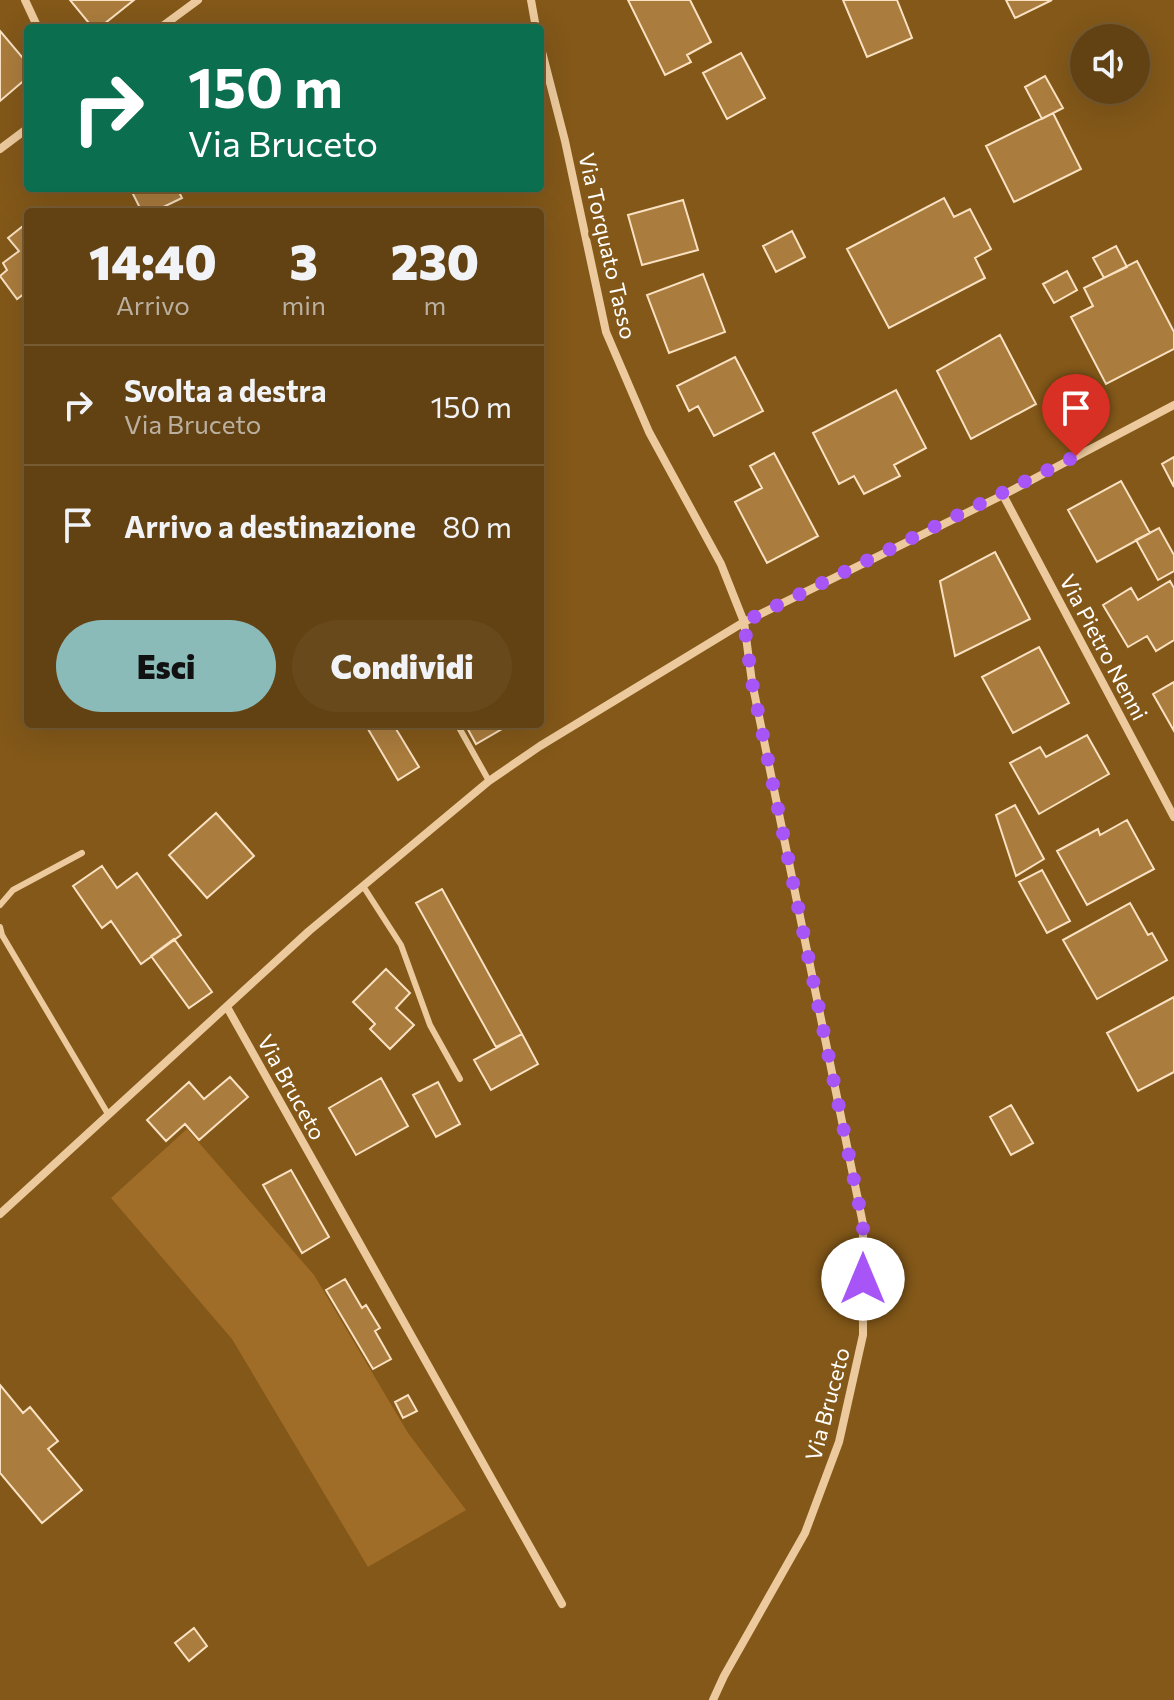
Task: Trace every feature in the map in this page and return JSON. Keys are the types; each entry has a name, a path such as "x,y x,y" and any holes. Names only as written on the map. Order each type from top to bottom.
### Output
{"street":[{"path":"25,0 36,24"},
{"path":"165,24 198,0"},
{"path":"531,0 535,24"},
{"name":"Via Torquato Tasso","path":"544,60 606,332 649,432 721,564 744,622"},
{"path":"0,149 24,131"},
{"path":"0,1214 309,931 489,781 540,746 744,622 1003,495 1174,405"},
{"name":"Via Pietro Nenni","path":"1003,495 1174,817"},
{"name":"Via Bruceto","path":"713,1700 805,1533 839,1442 863,1335 863,1224 755,697 744,622"},
{"name":"Via Bruceto","path":"227,1007 562,1604"}],"lane":[{"path":"459,728 489,781"},
{"path":"0,905 13,890 82,853"},
{"path":"363,886 401,945 430,1025 460,1079"},
{"path":"0,927 108,1114"}],"shaded area":[{"path":"187,1129 314,1275 408,1433 466,1510 368,1567 232,1339 111,1198"}],"building":[{"path":"70,0 134,0 104,24 90,24"},
{"path":"628,0 690,0 711,42 687,55 691,62 665,75"},
{"path":"843,0 897,0 912,38 867,57"},
{"path":"1006,0 1052,0 1015,18"},
{"path":"0,31 24,59 24,80 0,101"},
{"path":"741,53 765,98 727,119 703,73"},
{"path":"1045,76 1063,108 1042,119 1025,87"},
{"path":"1053,113 1081,169 1014,202 986,146"},
{"path":"132,192 179,192 182,198 161,208 140,208"},
{"path":"944,198 954,217 970,209 991,249 975,258 985,278 889,328 847,249"},
{"path":"683,200 698,250 642,265 628,215"},
{"path":"24,225 24,294 17,299 0,276 7,270 3,263 19,251 8,238"},
{"path":"792,231 805,257 776,272 763,246"},
{"path":"1116,246 1127,267 1104,278 1093,258"},
{"path":"1137,261 1174,332 1174,349 1106,384 1071,317 1093,306 1084,288"},
{"path":"1067,271 1077,290 1054,303 1043,284"},
{"path":"703,274 725,332 669,353 647,295"},
{"path":"1000,335 1036,404 971,439 937,371"},
{"path":"735,357 763,411 714,436 698,406 689,411 677,386"},
{"path":"896,390 926,448 894,465 900,476 864,494 854,476 839,484 813,433"},
{"path":"774,453 818,536 767,563 735,502 762,488 750,466"},
{"path":"1174,457 1174,487 1162,464"},
{"path":"1121,481 1150,533 1097,562 1068,510"},
{"path":"1159,528 1174,555 1174,571 1158,580 1136,540"},
{"path":"995,552 1030,619 955,656 940,581"},
{"path":"1170,581 1174,588 1174,640 1156,651 1147,636 1128,647 1103,605 1131,588 1138,600"},
{"path":"1039,647 1069,703 1013,733 982,677"},
{"path":"1174,682 1174,731 1153,694"},
{"path":"395,728 419,767 398,780 368,729"},
{"path":"467,728 504,728 476,744"},
{"path":"1087,735 1109,774 1039,814 1010,763 1040,747 1046,757"},
{"path":"1015,805 1044,859 1016,876 996,815"},
{"path":"216,813 254,856 207,898 169,855"},
{"path":"1127,820 1154,869 1087,905 1057,851 1098,829 1100,835"},
{"path":"102,866 117,888 137,873 181,935 141,964 111,921 102,928 73,886"},
{"path":"1042,870 1070,921 1047,933 1019,882"},
{"path":"442,889 522,1034 496,1047 416,903"},
{"path":"1130,903 1167,960 1097,999 1063,940"},
{"path":"174,939 212,992 189,1008 151,956"},
{"path":"386,969 410,993 396,1008 414,1025 390,1049 370,1029 375,1024 353,1002"},
{"path":"1174,997 1174,1072 1138,1091 1107,1033"},
{"path":"522,1034 538,1064 491,1090 474,1060"},
{"path":"230,1077 248,1097 199,1140 185,1124 166,1141 147,1120 189,1082 204,1099"},
{"path":"381,1078 408,1126 356,1155 329,1108"},
{"path":"438,1082 460,1124 436,1137 413,1095"},
{"path":"1011,1105 1033,1143 1011,1155 990,1117"},
{"path":"291,1170 329,1237 302,1253 263,1185"},
{"path":"345,1279 362,1308 366,1305 380,1328 375,1331 391,1359 373,1369 326,1290"},
{"path":"0,1385 23,1413 30,1407 58,1441 48,1449 82,1490 42,1523 0,1473"},
{"path":"408,1395 417,1411 403,1418 395,1402"},
{"path":"194,1628 207,1646 189,1661 175,1643"}],"route":[{"path":"863,1279 863,1224 752,682 744,622 1076,456"}]}
